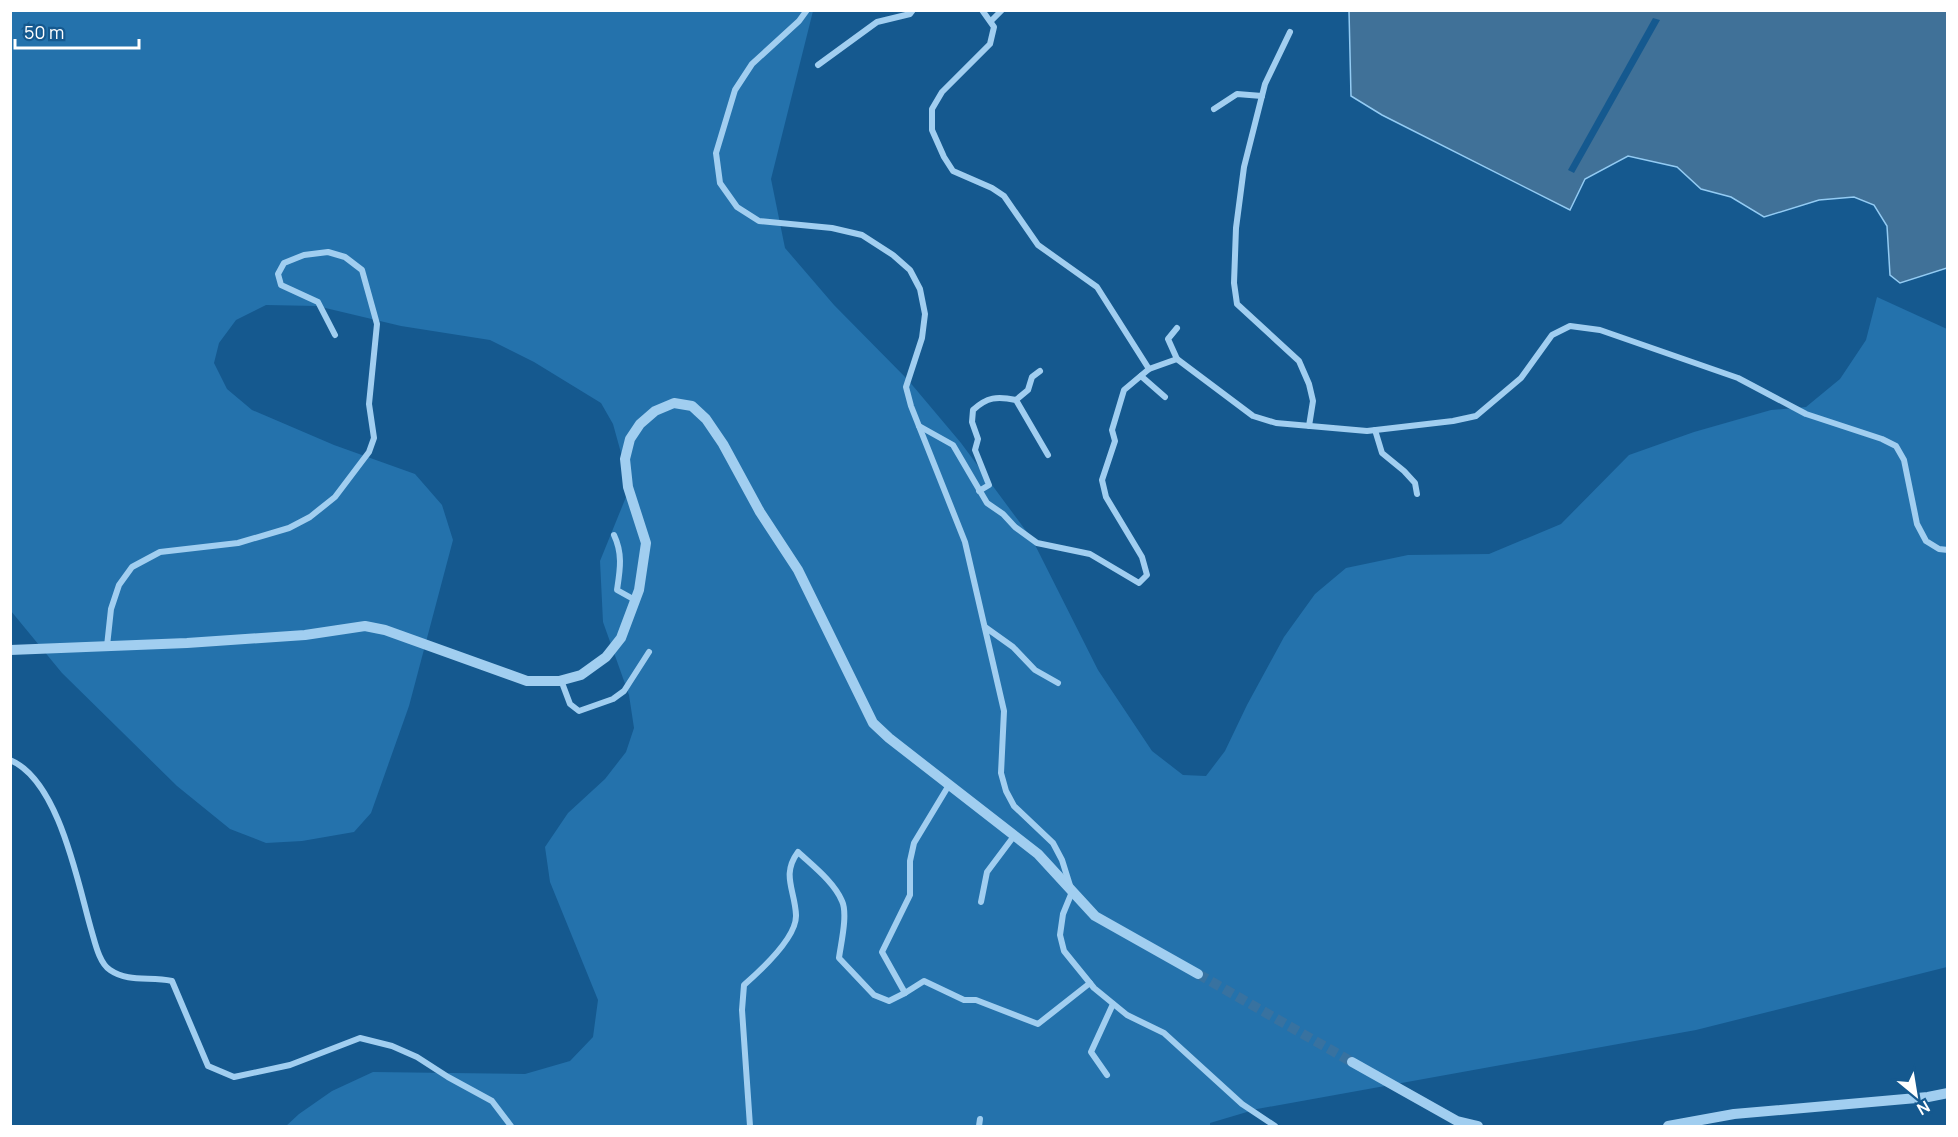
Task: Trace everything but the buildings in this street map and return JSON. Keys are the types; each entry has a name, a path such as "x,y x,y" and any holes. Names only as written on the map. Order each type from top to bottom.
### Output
{"street":[{"path":"807,10 800,21 752,64 735,90 716,153 720,183 737,207 759,221 832,228 862,235 893,255 910,270 920,289 925,314 921,338 906,387 965,542 1004,711 1001,773 1006,791 1014,806 1053,843 1062,860 1072,892 1063,914 1060,935 1064,951 1090,983 1113,1004 1127,1015 1164,1033 1242,1104 1275,1126"},
{"path":"818,65 877,22 910,14 914,10"},
{"path":"982,10 994,27 990,44 942,92 932,109 932,130 944,157 953,171 992,188 1004,196 1038,246 1097,287 1149,369"},
{"path":"990,21 1002,10"},
{"path":"1290,32 1265,84 1244,167 1236,228 1236,293 1238,304 1299,361 1313,400 1309,426"},
{"path":"1214,109 1237,94 1262,96"},
{"path":"106,647 111,609 119,585 132,567 160,552 238,543 289,528 310,517 335,497 369,452 374,438 369,404 377,324 362,270 345,256 328,252 304,255 284,263 278,274 282,285 318,302 334,335"},
{"path":"1177,328 1168,339 1177,359 1253,416 1276,423 1375,430 1476,416 1521,378 1552,335 1570,326 1600,330 1738,378 1806,414 1882,439 1896,446 1904,460 1917,524 1926,541 1939,549 1947,550"},
{"path":"919,426 953,445 987,504 1003,514 1015,527 1037,543 1090,554 1140,583 1147,574 1142,557 1106,497 1102,480 1115,441 1112,430 1124,390 1149,369 1177,359"},
{"path":"1016,400 1028,390 1032,377 1040,371"},
{"path":"1141,376 1165,397"},
{"path":"980,491 989,485 975,450 978,439 972,422 973,410 983,401 998,396 1016,400 1048,455"},
{"path":"10,650 106,647 305,634 365,626 385,630 527,681 561,680 581,675 606,657 621,638 639,590 646,543 628,487 625,459 630,439 640,424 655,411 674,403 692,406 712,427 760,512 798,570 873,723 1038,855 1095,916 1198,974"},
{"path":"1375,430 1382,453 1404,471 1414,483 1417,494"},
{"path":"614,535 621,558 617,590 635,600"},
{"path":"985,626 1013,647 1035,670 1058,683"},
{"path":"561,680 570,704 579,711 613,699 624,691 649,652"},
{"path":"10,760 33,776 61,822 97,949 107,969 128,979 159,978 171,981 208,1066 234,1077 290,1065 360,1038 392,1046 417,1057 492,1101 511,1126"},
{"path":"905,993 882,952 910,896 910,861 914,843 949,785"},
{"path":"981,902 987,872 1014,836"},
{"path":"750,1126 742,1010 744,986 789,938 797,917 789,881 792,861 798,852 833,887 843,903 839,957 874,995 889,1002 924,981 964,1000 976,1000 1038,1024 1090,983"},
{"path":"1107,1075 1091,1052 1113,1004"},
{"path":"1352,1062 1457,1121 1478,1126"},
{"path":"1668,1126 1734,1114 1928,1097 1947,1093"},
{"path":"979,1126 980,1119"}],"shaded area":[{"path":"10,11 813,11 771,179 785,248 834,305 908,380 961,443 1032,539 1098,670 1152,751 1183,775 1206,776 1225,751 1284,637 1315,594 1346,568 1408,555 1489,554 1561,524 1629,455 1694,432 1771,410 1806,407 1840,379 1866,340 1877,297 1947,329 1947,967 1696,1030 1257,1109 1210,1123 1210,1126 286,1126 332,1091 373,1072 525,1074 570,1061 593,1037 598,1000 550,882 545,847 568,813 605,779 626,752 634,728 629,695 603,622 600,561 626,497 626,471 613,424 601,403 534,362 490,340 401,326 317,306 266,305 236,320 219,343 214,363 227,389 252,410 334,445 415,474 442,505 453,540 409,706 371,813 354,832 302,841 266,843 230,829 177,786 62,673 11,611"},
{"path":"1349,11 1947,11 1947,268 1900,283 1890,275 1887,226 1874,205 1854,197 1819,200 1764,217 1731,197 1701,189 1677,167 1628,156 1585,179 1570,210 1382,115 1351,96"}],"pier":[{"path":"1653,18 1660,20 1574,173 1568,170"}],"tunnel":[{"path":"1198,974 1352,1062"}]}
